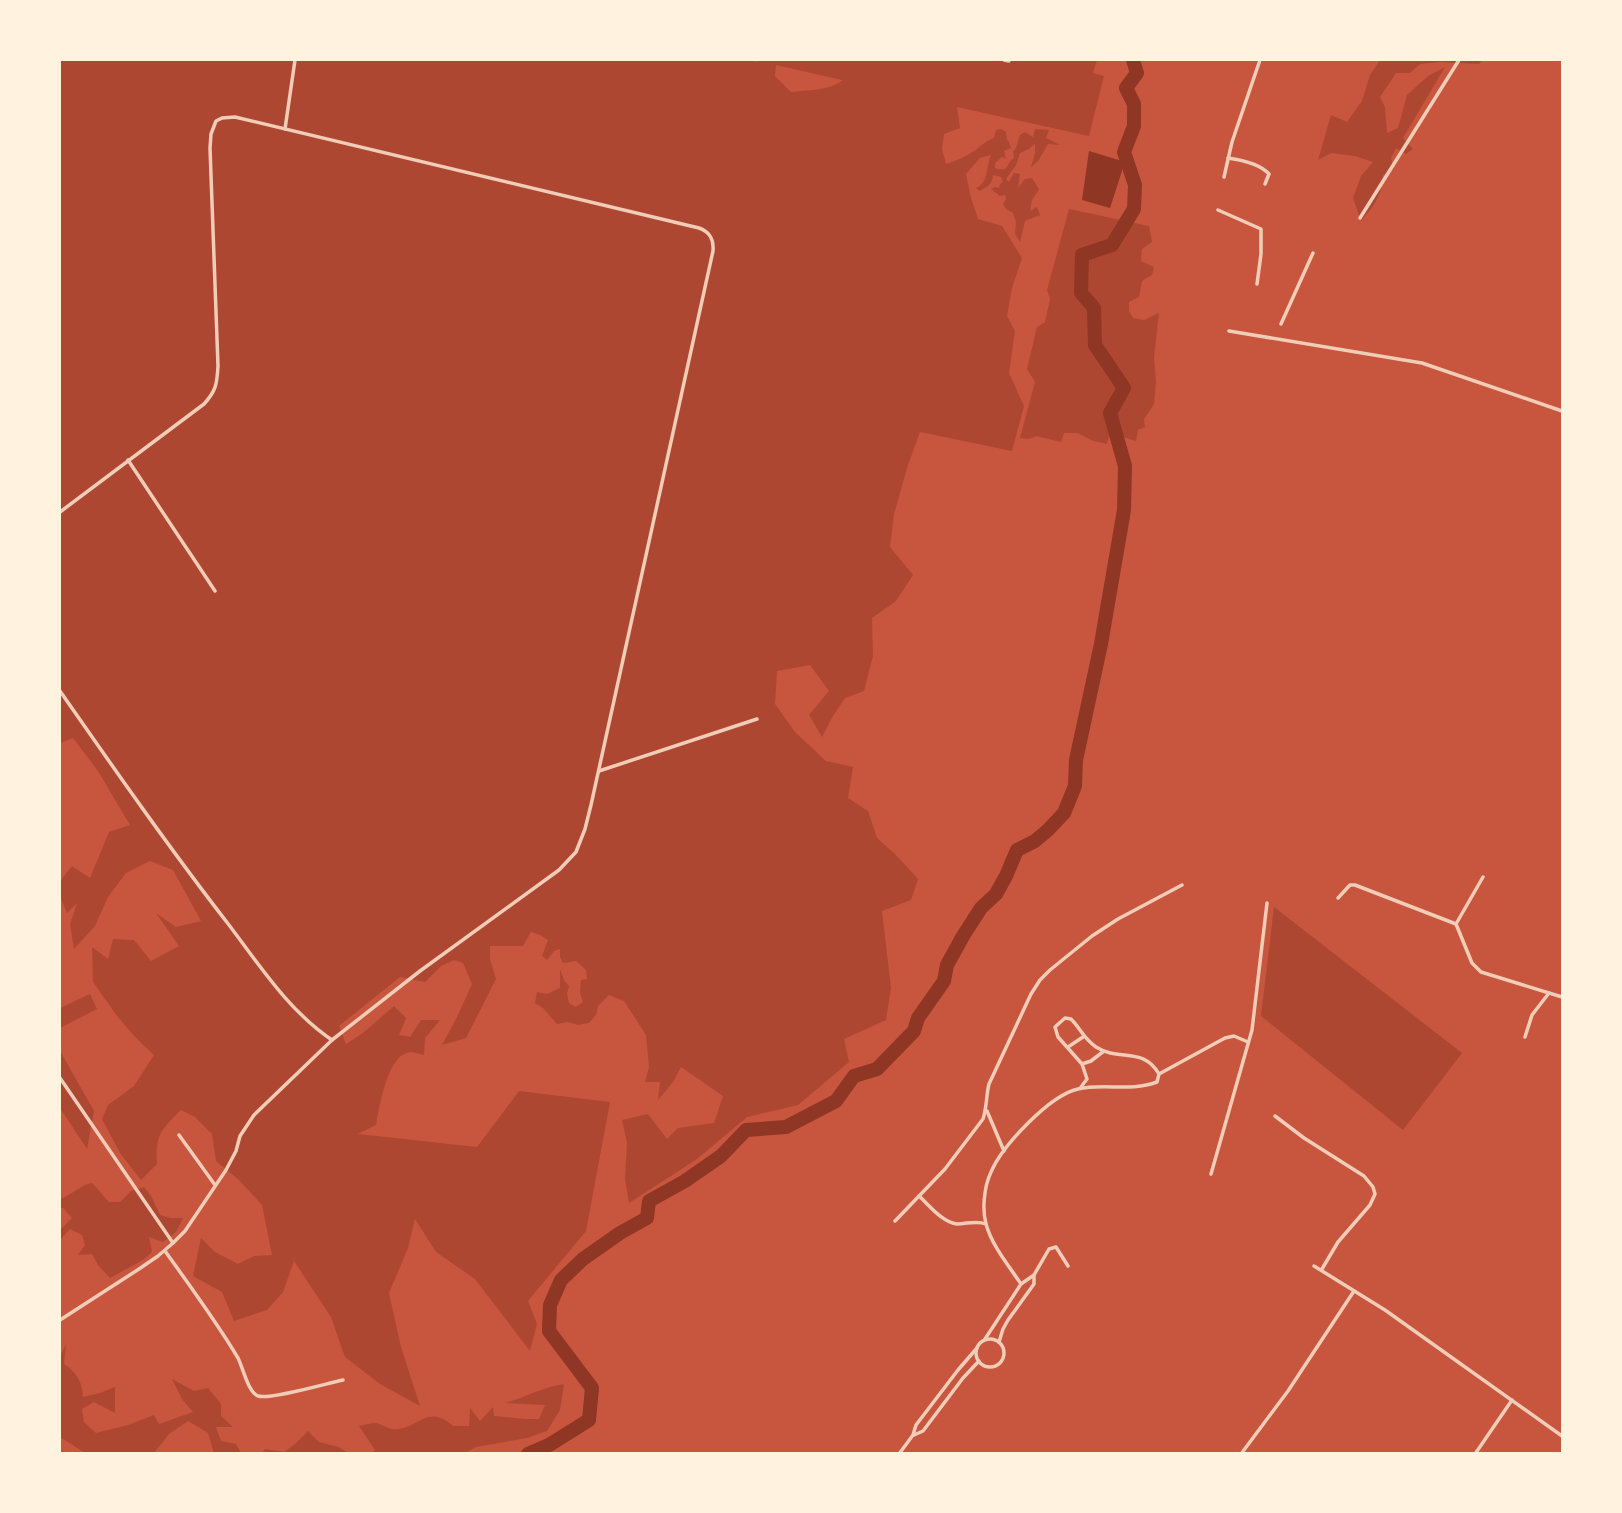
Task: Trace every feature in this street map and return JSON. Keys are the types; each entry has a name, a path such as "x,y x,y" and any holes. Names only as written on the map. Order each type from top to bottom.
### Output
{"street":[{"path":"285,129 295,60"},
{"path":"1224,177 1231,142 1261,60"},
{"path":"1360,218 1459,60"},
{"path":"60,512 204,404 212,395 217,382 210,148 216,121 222,118 235,117 699,228 711,236 713,251 629,640 585,829 576,852 559,870 420,971 332,1040 254,1115 240,1136 231,1161 185,1231 165,1251 60,1320"},
{"path":"1228,158 1265,169 1269,174 1265,184"},
{"path":"1218,210 1261,229 1257,284"},
{"path":"1281,324 1313,253"},
{"path":"1229,331 1432,366 1563,411"},
{"path":"128,460 215,591"},
{"path":"60,691 179,860 276,987 311,1024 332,1040"},
{"path":"599,771 757,719"},
{"path":"1456,924 1483,877"},
{"path":"1004,1151 986,1109 986,1094 1031,994 1040,980 1091,936 1182,885"},
{"path":"1338,898 1350,885 1355,885 1456,924 1476,969 1563,997"},
{"path":"1211,1174 1252,1030 1267,903"},
{"path":"1525,1037 1532,1015 1549,993"},
{"path":"1021,1284 994,1242 986,1224 984,1204 992,1169 1021,1131 1043,1110 1068,1092 1081,1088 1144,1087 1157,1082 1159,1073 1148,1059 1111,1054 1098,1049 1083,1037 1071,1019 1065,1018 1055,1027 1058,1037 1082,1064 1087,1079 1081,1088"},
{"path":"1068,1047 1083,1037"},
{"path":"1159,1073 1224,1038 1234,1037 1248,1042"},
{"path":"1082,1064 1104,1051"},
{"path":"60,1078 173,1243"},
{"path":"895,1221 945,1168 977,1127 986,1109"},
{"path":"1275,1116 1364,1176 1373,1187 1375,1194 1370,1205 1338,1242 1321,1270"},
{"path":"179,1135 215,1185"},
{"path":"919,1196 950,1223 986,1224"},
{"path":"899,1454 913,1435 916,1426 978,1348 1021,1284 1034,1275 1049,1249 1056,1247 1068,1266"},
{"path":"165,1251 237,1357 250,1386 258,1396 279,1395 343,1380"},
{"path":"1314,1266 1385,1310 1563,1436"},
{"path":"978,1348 979,1361 984,1365 989,1367 1000,1363 1004,1357 999,1342 1003,1329 1034,1284 1034,1275"},
{"path":"1241,1454 1288,1391 1354,1290"},
{"path":"983,1341 990,1339 999,1342"},
{"path":"913,1435 923,1431 962,1378 979,1361"},
{"path":"1475,1454 1512,1400"}],"shaded area":[{"path":"60,60 1097,60 1093,73 1104,76 1089,136 957,107 960,128 944,134 942,149 946,164 994,138 996,130 1001,129 1006,132 1011,148 1004,151 1006,159 1002,157 995,163 995,168 1005,169 1014,158 1013,151 1020,135 1025,132 1033,137 1035,129 1049,130 1046,138 1060,145 1048,144 1031,167 1035,144 1020,153 1016,165 1006,179 1009,182 1014,173 1020,174 1018,188 1025,179 1032,178 1039,189 1032,200 1030,211 1037,207 1040,215 1025,221 1020,242 1015,234 1016,222 1013,213 1003,204 1005,195 1000,196 991,189 999,188 1003,182 1001,177 993,175 989,185 980,191 976,188 985,178 991,155 980,158 966,174 978,219 1002,226 1022,258 1012,288 1007,316 1015,331 1009,373 1024,406 1012,451 920,432 894,514 890,547 913,575 896,601 872,618 873,656 864,691 845,698 822,737 809,715 829,691 810,665 777,671 775,704 795,732 826,761 853,767 848,798 868,811 877,838 918,879 911,900 882,911 891,988 886,1020 844,1039 849,1062 798,1105 747,1117 697,1159 629,1203 625,1179 627,1143 622,1120 648,1114 667,1139 678,1128 714,1123 723,1096 681,1067 658,1100 660,1082 645,1082 649,1067 646,1035 624,1001 609,995 598,1006 596,1015 589,1023 557,1024 535,1003 537,992 547,994 560,988 560,969 569,986 569,1003 576,1007 583,1002 580,993 581,980 587,979 586,970 576,961 563,963 560,949 554,951 547,960 542,956 548,940 540,935 531,932 523,946 490,946 490,959 496,979 466,1038 442,1045 472,984 463,963 454,960 441,966 425,982 400,977 339,1026 346,1044 394,1006 406,1018 399,1035 410,1037 421,1020 440,1020 425,1038 424,1055 407,1053 394,1064 385,1084 376,1125 358,1134 477,1147 519,1091 610,1102 586,1231 528,1301 537,1324 530,1351 475,1279 436,1252 415,1219 408,1248 389,1293 401,1347 420,1406 380,1384 345,1357 331,1317 294,1261 283,1292 267,1310 234,1321 222,1292 193,1276 201,1238 215,1252 238,1264 254,1256 272,1255 262,1205 239,1180 216,1161 212,1134 195,1117 181,1110 158,1139 157,1164 141,1180 120,1153 102,1119 108,1105 134,1086 154,1055 117,1016 93,982 92,947 108,959 113,939 134,940 151,961 179,946 156,913 176,927 201,921 173,870 150,861 126,873 108,897 95,926 74,949 70,924 77,903 67,913 60,896 60,881 72,866 90,878 109,832 130,825 98,771 73,738 60,743","holes":["776,65 843,80 825,88 791,92 775,76"]},
{"path":"1380,60 1482,60 1479,64 1420,64 1410,73 1396,73 1380,97 1385,107 1387,133 1398,128 1407,95 1428,76 1445,67 1403,138 1413,149 1406,154 1396,148 1391,158 1394,169 1383,175 1376,200 1361,221 1353,198 1361,176 1373,162 1331,153 1318,160 1331,115 1347,122 1362,101 1370,75"},
{"path":"1089,151 1122,161 1122,171 1110,208 1082,200"},
{"path":"1069,209 1149,226 1152,242 1142,249 1141,261 1154,267 1152,275 1142,281 1139,297 1129,302 1129,311 1133,318 1144,320 1159,313 1154,357 1156,382 1154,404 1144,419 1145,427 1138,430 1136,441 1110,433 1107,444 1093,441 1078,433 1064,433 1061,442 1036,436 1029,439 1020,438 1035,382 1027,369 1037,327 1045,322 1050,299 1047,290"},
{"path":"1274,907 1462,1053 1403,1130 1261,1016"},
{"path":"90,994 97,1009 60,1028 60,1008"},
{"path":"60,1051 94,1111 87,1149 60,1108"},
{"path":"92,1183 109,1202 120,1202 131,1191 144,1187 160,1215 183,1218 176,1232 163,1242 149,1237 152,1252 143,1260 110,1278 92,1254 78,1255 85,1245 82,1235 70,1229 60,1240 60,1230 72,1218 60,1208 60,1199"},
{"path":"66,1344 64,1364 78,1378 83,1397 115,1387 115,1413 94,1402 82,1409 84,1422 96,1433 154,1415 159,1424 193,1412 182,1399 172,1379 194,1391 208,1388 221,1404 221,1416 233,1427 216,1427 221,1441 236,1444 241,1453 214,1453 208,1433 188,1421 169,1434 154,1453 85,1453 60,1437 60,1356"},
{"path":"564,1384 560,1410 547,1431 527,1438 476,1447 465,1453 372,1453 375,1450 359,1426 376,1423 401,1429 428,1417 435,1417 453,1426 469,1426 470,1408 480,1421 493,1407 494,1416 539,1419 545,1405 505,1403"},
{"path":"308,1431 319,1442 339,1447 348,1453 262,1453 265,1449 284,1452"}],"waterway":[{"path":"528,1454 549,1445 589,1420 592,1388 549,1331 550,1305 561,1280 583,1259 647,1218 649,1201 685,1181 721,1156 746,1130 786,1127 836,1101 854,1076 877,1069 914,1031 918,1018 944,981 947,965 963,936 981,908 996,894 1017,850 1035,841 1064,813 1075,786 1076,760 1101,644 1124,510 1125,466 1110,413 1124,388 1095,345 1094,308 1081,293 1082,255 1112,245 1134,209 1135,185 1124,152 1134,126 1134,104 1126,88 1137,73 1133,60"}]}
